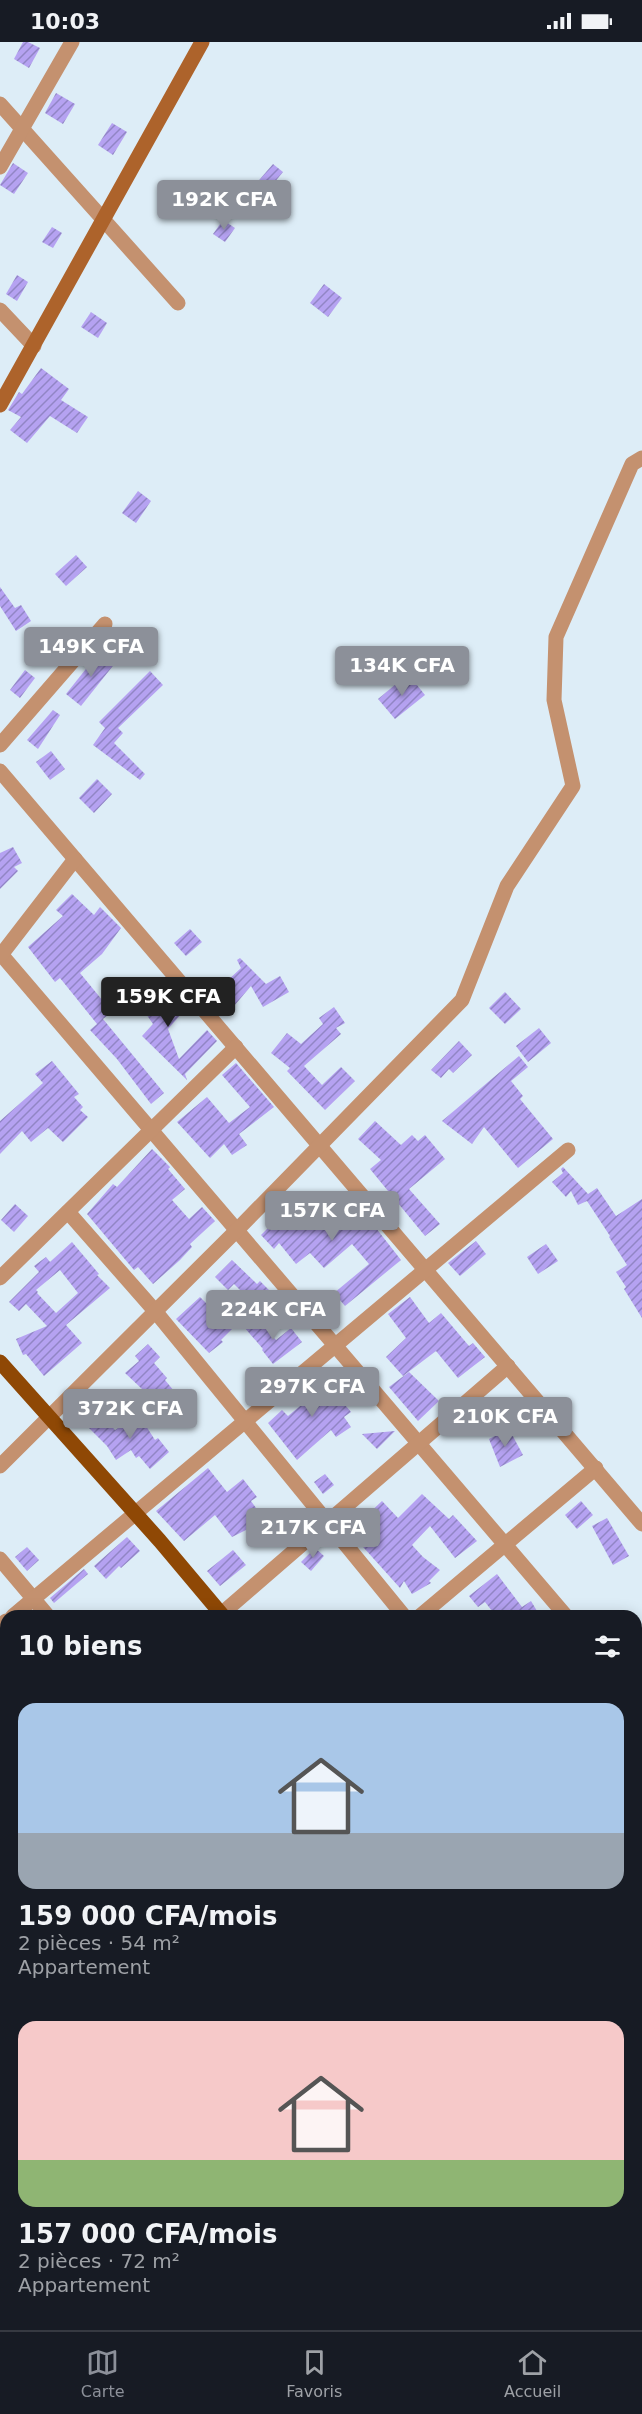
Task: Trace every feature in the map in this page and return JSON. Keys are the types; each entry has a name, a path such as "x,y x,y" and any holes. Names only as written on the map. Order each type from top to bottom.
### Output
{"main road":[{"path":"0,1362 135,1513 217,1610"}],"street":[{"path":"0,167 72,42"},
{"path":"0,405 202,42"},
{"path":"0,104 178,303"},
{"path":"0,310 34,346"},
{"path":"0,1466 237,1230 462,1000 507,886 573,786 554,700 556,637 632,464 642,458"},
{"path":"0,746 105,624"},
{"path":"0,771 642,1524"},
{"path":"75,860 1,954 561,1610"},
{"path":"0,1278 236,1047"},
{"path":"20,1610 568,1150"},
{"path":"68,1212 155,1311 399,1610"},
{"path":"227,1610 508,1366"},
{"path":"427,1610 596,1468"},
{"path":"0,1559 43,1610"}],"building":[{"path":"23,42 40,48 29,68 14,59"},
{"path":"56,93 75,104 63,124 45,113"},
{"path":"112,123 127,132 113,155 98,145"},
{"path":"13,163 28,173 14,194 0,185"},
{"path":"273,164 283,172 264,195 254,186"},
{"path":"223,220 235,228 225,242 213,234"},
{"path":"52,227 62,233 53,248 42,242"},
{"path":"17,275 28,282 17,301 6,294"},
{"path":"324,284 342,298 328,317 310,303"},
{"path":"91,312 107,323 98,338 81,327"},
{"path":"41,368 69,389 61,400 88,417 77,433 50,416 27,443 10,430 21,417 8,410 19,392 22,394"},
{"path":"138,491 151,501 136,523 122,513"},
{"path":"76,555 87,567 66,586 55,574"},
{"path":"0,587 15,608 21,605 31,621 16,631 0,606"},
{"path":"101,650 116,662 81,706 66,694"},
{"path":"25,670 35,678 20,698 10,690"},
{"path":"150,671 163,685 118,728 123,733 114,743 145,774 140,780 93,745 105,728 99,722"},
{"path":"408,674 425,695 395,719 378,699"},
{"path":"53,710 60,715 38,749 27,740"},
{"path":"51,751 65,769 50,780 36,762"},
{"path":"97,779 112,794 94,813 79,798"},
{"path":"13,847 22,863 14,867 18,871 0,889 0,853"},
{"path":"72,894 94,915 100,907 121,928 102,954 80,973 112,1012 103,1019 164,1093 151,1104 117,1059 90,1030 97,1024 60,978 55,982 28,947 63,916 56,910"},
{"path":"190,929 202,942 186,956 174,943"},
{"path":"240,958 266,984 280,976 289,992 263,1007 251,986 234,1006 214,988 222,979 226,982 241,968 237,960"},
{"path":"146,980 183,1012 168,1029 179,1059 207,1030 217,1041 185,1074 187,1080 142,1036 153,1024 130,991"},
{"path":"505,992 521,1009 505,1024 489,1008"},
{"path":"334,1007 345,1023 336,1028 341,1034 304,1066 322,1085 341,1067 355,1081 325,1110 287,1071 290,1068 271,1053 287,1033 301,1044 323,1024 319,1018"},
{"path":"539,1028 551,1043 528,1062 516,1046"},
{"path":"459,1041 472,1055 453,1073 449,1069 441,1078 431,1070"},
{"path":"519,1056 528,1067 511,1081 523,1096 520,1099 553,1139 518,1168 484,1127 472,1144 442,1121"},
{"path":"52,1061 79,1094 74,1097 83,1107 80,1110 88,1117 63,1142 48,1128 31,1142 22,1131 0,1154 0,1121 43,1083 35,1074"},
{"path":"236,1063 274,1107 239,1134 247,1145 232,1155 224,1144 210,1158 177,1122 207,1097 229,1123 250,1107 222,1075"},
{"path":"375,1121 401,1145 412,1135 418,1141 425,1135 445,1159 409,1189 440,1224 425,1236 370,1169 381,1160 358,1139"},
{"path":"152,1149 170,1167 168,1169 185,1189 172,1200 189,1219 202,1207 215,1221 190,1244 192,1247 180,1260 153,1284 138,1267 134,1270 87,1214 113,1184 117,1187"},
{"path":"563,1167 588,1194 597,1188 616,1216 642,1199 642,1318 616,1272 627,1265 587,1201 578,1205 571,1191 566,1197 552,1182 563,1173 561,1169"},
{"path":"304,1192 330,1221 347,1206 359,1219 365,1214 401,1260 345,1306 334,1293 369,1264 352,1244 324,1268 310,1253 296,1264 279,1243 274,1249 261,1235"},
{"path":"15,1204 28,1216 14,1232 1,1220"},
{"path":"476,1241 486,1254 460,1276 448,1263"},
{"path":"72,1242 110,1288 66,1325 82,1343 44,1376 26,1354 23,1355 16,1339 47,1326 26,1304 19,1311 9,1302 39,1272 34,1266 46,1257 50,1262","holes":["60,1270 78,1293 56,1313 36,1290"]},
{"path":"546,1244 558,1261 538,1274 527,1257"},
{"path":"232,1260 257,1284 260,1281 273,1294 258,1308 234,1284 228,1290 215,1277"},
{"path":"200,1297 221,1318 226,1312 238,1323 221,1340 223,1342 209,1353 176,1319"},
{"path":"410,1297 429,1323 441,1313 469,1346 473,1343 485,1357 458,1378 436,1351 403,1376 386,1357 406,1338 388,1314"},
{"path":"256,1317 276,1340 291,1328 302,1342 273,1364 244,1327"},
{"path":"148,1344 160,1357 154,1363 167,1378 165,1380 174,1391 158,1404 125,1373 139,1361 135,1356"},
{"path":"323,1372 333,1383 340,1399 351,1412 344,1417 351,1427 336,1437 331,1430 297,1460 268,1423 282,1410 288,1416 311,1397 304,1389"},
{"path":"409,1372 439,1401 418,1421 389,1387"},
{"path":"100,1414 115,1430 139,1415 155,1440 158,1438 169,1452 150,1469 139,1456 136,1458 131,1450 116,1460 107,1446 87,1426"},
{"path":"509,1429 523,1455 500,1467 489,1439"},
{"path":"395,1431 377,1449 362,1434"},
{"path":"208,1468 227,1492 243,1479 257,1497 251,1501 256,1508 248,1513 254,1526 232,1537 215,1515 184,1541 156,1511"},
{"path":"325,1474 334,1485 323,1494 314,1482"},
{"path":"422,1494 449,1519 453,1515 477,1541 455,1558 430,1526 412,1545 440,1570 429,1581 431,1583 412,1594 404,1581 400,1588 346,1528 361,1514 364,1518 382,1501 398,1518"},
{"path":"581,1501 593,1515 577,1529 565,1515"},
{"path":"607,1518 629,1556 613,1565 592,1526"},
{"path":"127,1537 140,1551 106,1579 94,1566"},
{"path":"27,1547 39,1560 27,1571 15,1557"},
{"path":"315,1548 324,1556 311,1571 301,1562"},
{"path":"233,1550 246,1565 220,1586 207,1571"},
{"path":"84,1569 88,1574 54,1603 50,1598"},
{"path":"497,1574 522,1607 531,1601 536,1610 491,1610 485,1602 478,1607 469,1596"}]}
